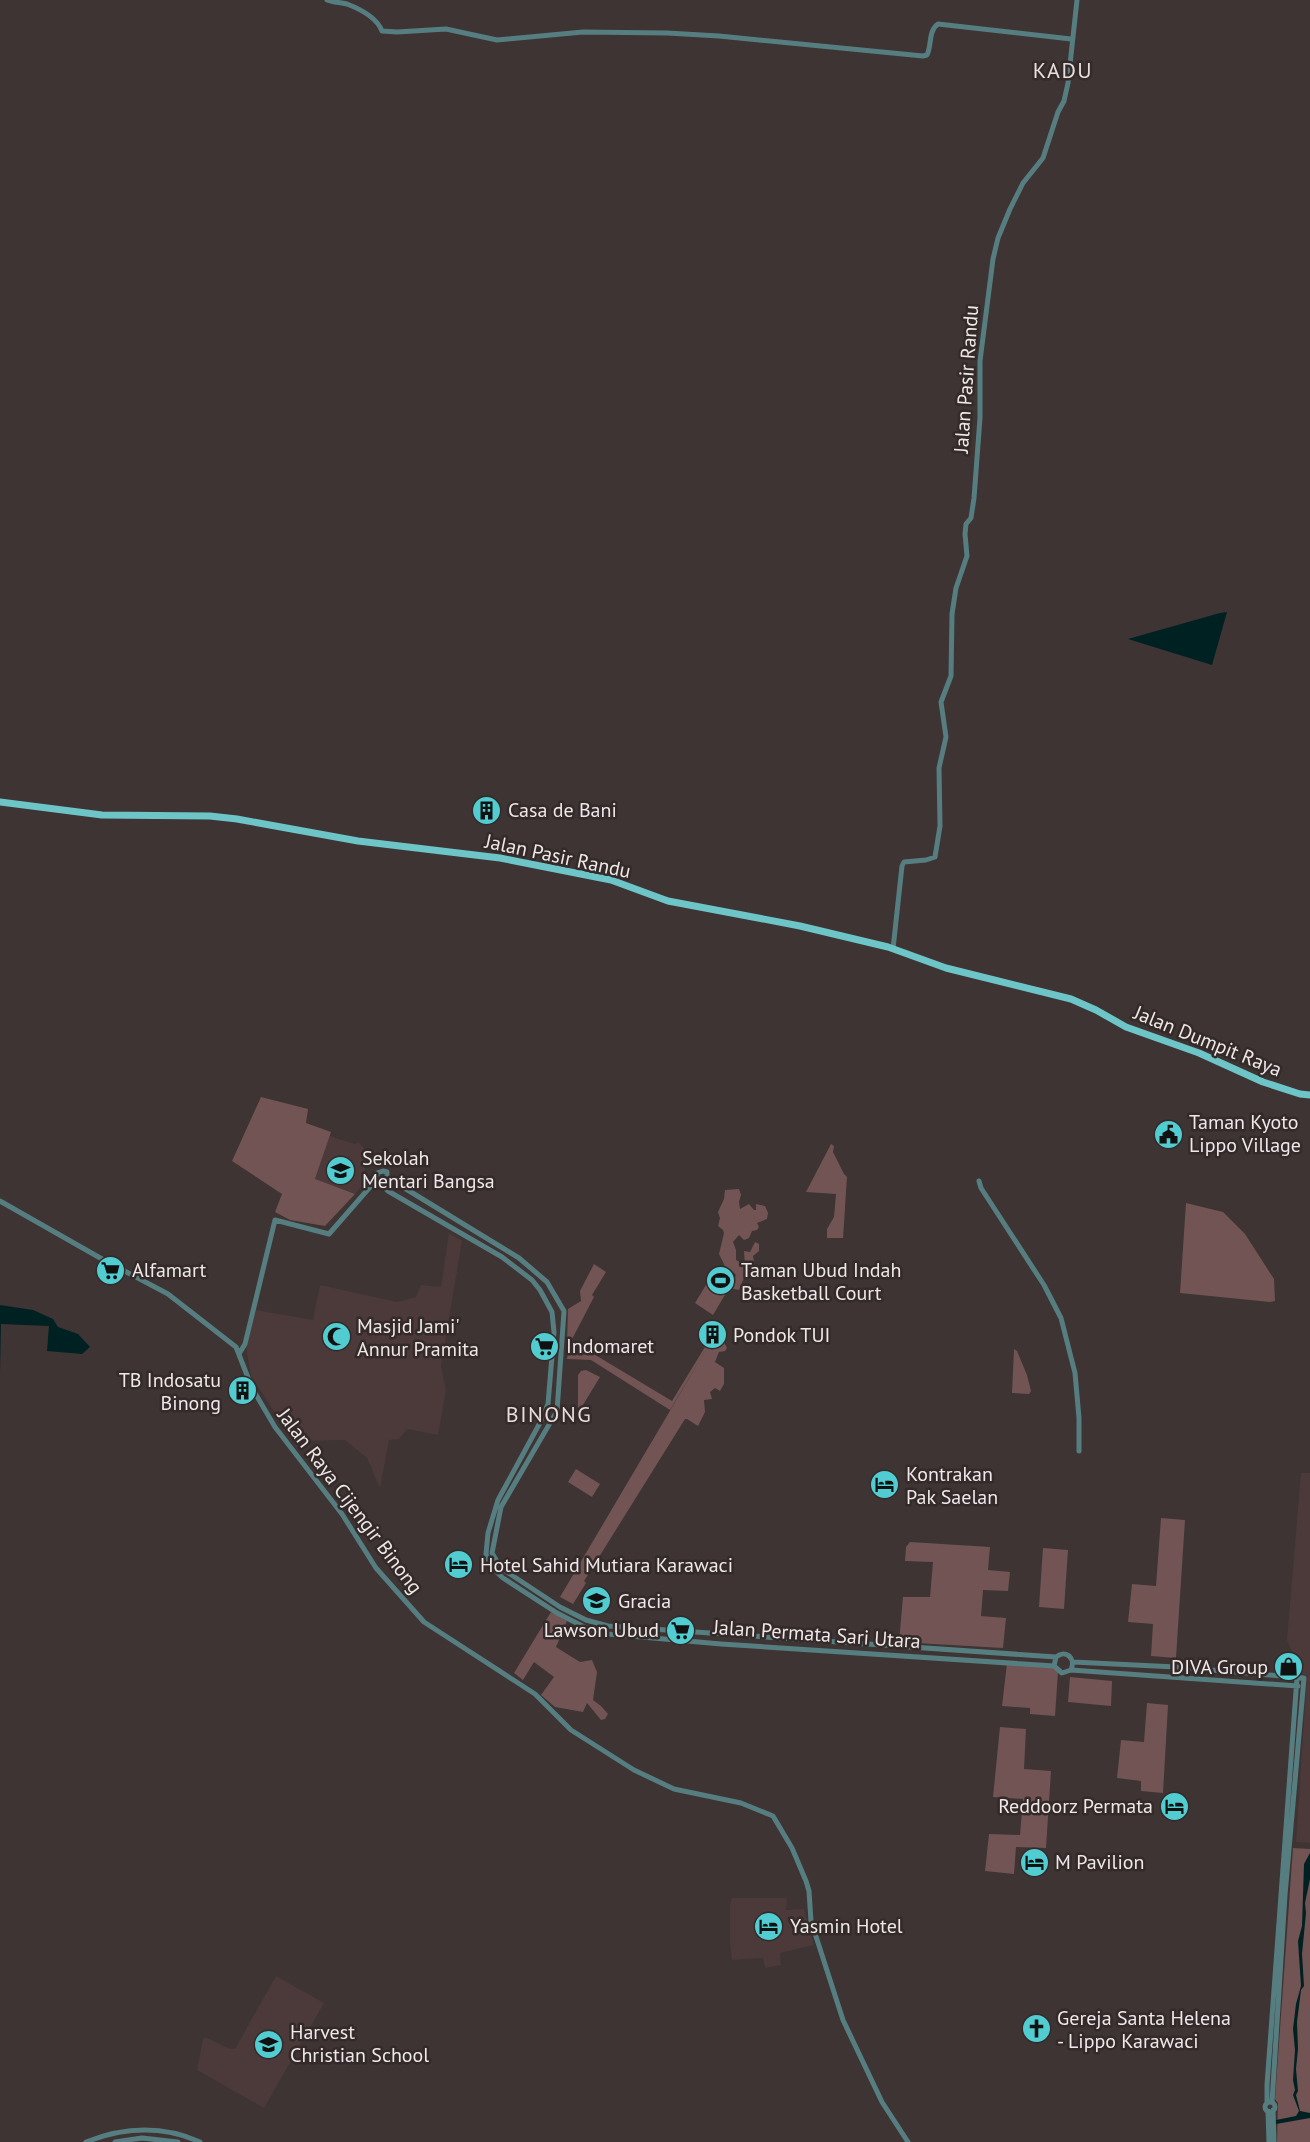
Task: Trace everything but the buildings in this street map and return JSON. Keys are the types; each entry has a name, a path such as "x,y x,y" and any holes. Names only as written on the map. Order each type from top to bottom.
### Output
{"main road":[{"name":"Jalan Pasir Randu","path":"0,802 102,815 222,818 358,841 500,858 611,880 668,901 800,926 893,949 924,961 1051,993 1096,1010"},
{"name":"Jalan Dumpit Raya","path":"1096,1010 1133,1030 1198,1053 1263,1082 1310,1095"}],"street":[{"path":"327,0 345,3 362,12 380,26 382,31 446,29 497,40 583,32 625,31 719,36 923,56 929,51 933,29 938,24 1071,39"},
{"name":"Jalan Pasir Randu","path":"893,949 902,864 904,861 930,859 937,854 940,826 939,768 946,737 941,702 951,676 951,631 956,590 967,555 966,524 971,518 974,498 979,438 980,361 993,259 998,238 1020,189 1046,153 1058,112 1067,92 1077,0"},
{"path":"0,1201 162,1290 237,1351 245,1344 275,1220 326,1234 330,1233 379,1181 388,1178 387,1172 383,1170 377,1173 379,1181 388,1191 502,1257 532,1280 540,1290 547,1282"},
{"name":"Jalan Permata Sari Utara","path":"388,1178 519,1258 547,1282 564,1311 557,1411 537,1453 501,1507 492,1553 501,1568 560,1607 586,1620 608,1626 1056,1657"},
{"path":"979,1181 981,1188 1048,1292 1061,1318 1077,1384 1079,1451"},
{"path":"502,1257 506,1251"},
{"name":"Jalan Permata Sari Utara","path":"540,1290 552,1314 554,1332 548,1404 498,1500 488,1533 486,1554 491,1568 503,1578 551,1610 579,1625 596,1632 620,1636 1054,1666"},
{"name":"Jalan Raya Cijengir Binong","path":"237,1351 252,1388 275,1427 342,1514 376,1568 424,1622 535,1694 571,1730 634,1770 674,1789 741,1803 773,1816 792,1848 806,1881 811,1920 843,2020 882,2102 908,2142"},
{"path":"552,1351 562,1352"},
{"path":"527,1448 537,1453"},
{"path":"1073,1662 1067,1654 1061,1654 1056,1657 1054,1666 1062,1673 1071,1670 1300,1686"},
{"path":"1071,1670 1073,1662"},
{"path":"1073,1662 1176,1667 1304,1678 1300,1686 1269,2103 1265,2107 1271,2114 1269,2142"},
{"path":"86,2142 121,2131 142,2129 175,2132 200,2142"},
{"path":"1271,2132 1274,2142"},
{"path":"115,2142 142,2138 178,2142"}],"shaded area":[{"path":"261,1097 308,1109 306,1123 331,1132 315,1179 355,1194 325,1226 290,1220 275,1212 282,1194 232,1161"},
{"name":"Sekolah Mentari Bangsa","path":"329,1136 355,1144 359,1142 365,1150 367,1161 361,1187 355,1194 315,1180"},
{"path":"831,1144 834,1146 833,1152 847,1177 843,1238 827,1238 827,1229 834,1217 836,1194 806,1192"},
{"path":"739,1189 740,1209 749,1204 754,1210 756,1210 756,1204 765,1206 768,1213 767,1219 757,1223 759,1227 752,1231 749,1238 744,1240 739,1235 733,1242 736,1260 745,1265 744,1251 750,1252 755,1242 759,1244 759,1251 753,1256 755,1267 752,1274 745,1275 739,1290 729,1288 713,1315 695,1303 709,1280 716,1284 724,1271 727,1274 726,1277 733,1281 736,1275 726,1268 719,1254 724,1233 718,1226 720,1218 718,1212 725,1190"},
{"path":"1186,1203 1223,1212 1245,1234 1274,1279 1275,1301 1180,1293"},
{"path":"449,1233 462,1241 441,1366 446,1391 438,1435 407,1429 399,1439 389,1440 380,1488 367,1458 345,1440 303,1441 296,1447 251,1376 246,1347 256,1310 313,1320 320,1285 397,1302 416,1297 421,1285 441,1287"},
{"path":"594,1264 606,1272 592,1295 594,1297 569,1345 567,1344 568,1309 581,1301 580,1291"},
{"path":"715,1336 724,1342 727,1348 719,1352 715,1362 724,1368 724,1384 720,1391 715,1388 710,1392 712,1399 704,1400 705,1412 698,1426 685,1419 584,1581 586,1583 573,1604 560,1597 710,1343 670,1410 591,1360 567,1359 569,1347 578,1350 582,1347 672,1401 711,1337 712,1339"},
{"path":"1014,1349 1027,1375 1031,1391 1029,1394 1012,1393"},
{"path":"586,1370 600,1377 578,1413 578,1375 581,1371"},
{"path":"576,1469 600,1484 592,1497 568,1482"},
{"path":"1301,1473 1310,1473 1310,1843 1296,1842 1307,1676 1292,1670 1293,1655 1287,1640"},
{"path":"1161,1518 1185,1520 1176,1658 1151,1656 1153,1624 1128,1622 1132,1584 1156,1586"},
{"path":"910,1542 990,1547 988,1570 1010,1572 1008,1591 983,1590 981,1616 1006,1618 1003,1648 899,1642 903,1597 930,1597 933,1562 905,1561 906,1547"},
{"path":"1043,1548 1068,1550 1064,1609 1039,1607"},
{"path":"551,1612 567,1621 556,1647 580,1662 592,1660 597,1672 593,1700 608,1714 605,1719 601,1720 587,1703 583,1712 555,1707 541,1695 554,1677 534,1662 523,1680 514,1673"},
{"path":"1007,1663 1054,1666 1058,1672 1055,1716 1030,1714 1030,1708 1002,1706"},
{"path":"1070,1677 1112,1681 1111,1706 1068,1702"},
{"path":"1147,1703 1168,1705 1163,1793 1141,1791 1141,1781 1117,1778 1121,1740 1144,1742"},
{"path":"1000,1727 1026,1729 1024,1769 1051,1771 1046,1848 1016,1847 1014,1874 985,1871 989,1834 1020,1835 1023,1799 993,1797"},
{"path":"1293,1848 1310,1849 1310,2142 1277,2142 1278,2103 1275,2099"},
{"name":"Yasmin Hotel","path":"732,1898 787,1898 786,1910 804,1909 814,1945 780,1953 781,1965 765,1968 763,1958 732,1960 730,1905"},
{"name":"Harvest Christian School","path":"276,1976 324,2003 264,2108 197,2070 205,2037 230,2049 235,2049"}],"water":[{"path":"1227,612 1212,665 1128,639 1220,613"},
{"path":"0,1305 33,1310 53,1319 58,1327 78,1334 90,1347 82,1354 47,1351 49,1326 1,1324 0,1371"},
{"path":"1310,1853 1310,1879 1305,1903 1302,1954 1304,1986 1301,1990 1297,2022 1298,2091 1296,2095 1300,2111 1310,2113 1310,2118 1276,2124 1276,2120 1296,2116 1299,2111 1293,2095 1295,2050 1293,2029 1301,1986 1298,1941 1302,1926 1304,1864"}],"place":[{"name":"Casa de Bani","path":"487,810"},
{"name":"Taman Kyoto Lippo Village","path":"1168,1134"},
{"name":"Sekolah Mentari Bangsa","path":"341,1170"},
{"name":"Alfamart","path":"111,1270"},
{"name":"Taman Ubud Indah Basketball Court","path":"720,1281"},
{"name":"Pondok TUI","path":"712,1335"},
{"name":"Masjid Jami' Annur Pramita","path":"336,1337"},
{"name":"Indomaret","path":"545,1346"},
{"name":"TB Indosatu Binong","path":"242,1391"},
{"name":"Kontrakan Pak Saelan","path":"885,1485"},
{"name":"Hotel Sahid Mutiara Karawaci","path":"459,1565"},
{"name":"Gracia","path":"597,1601"},
{"name":"Lawson Ubud","path":"680,1630"},
{"name":"DIVA Group","path":"1289,1667"},
{"name":"Reddoorz Permata","path":"1174,1806"},
{"name":"M Pavilion","path":"1034,1862"},
{"name":"Yasmin Hotel","path":"769,1926"},
{"name":"Gereja Santa Helena - Lippo Karawaci","path":"1036,2029"},
{"name":"Harvest Christian School","path":"269,2044"}],"district":[{"name":"KADU","path":"1063,70"},
{"name":"BINONG","path":"549,1414"}]}
